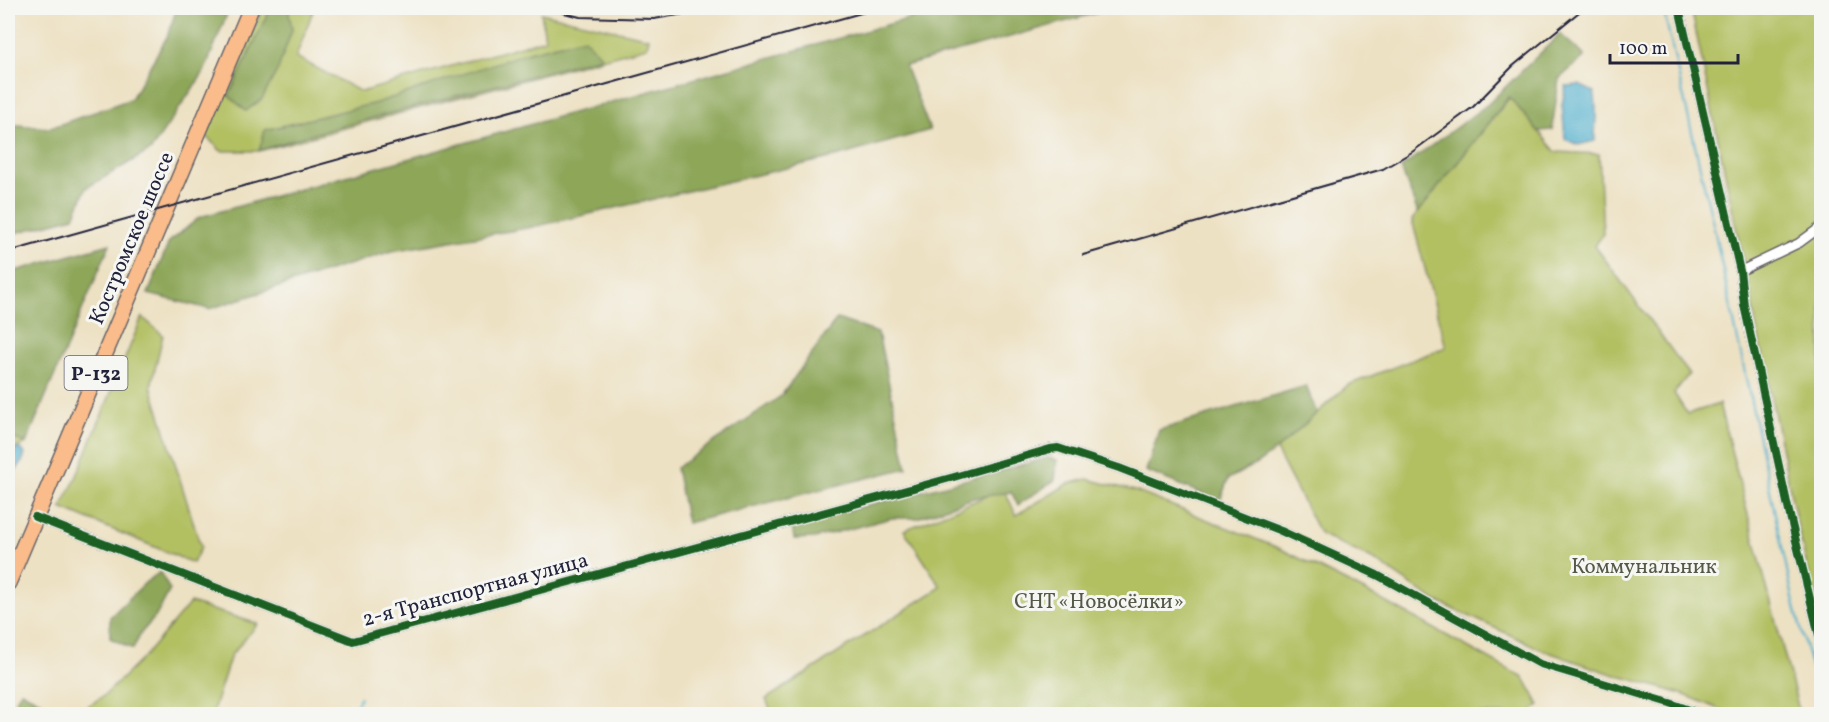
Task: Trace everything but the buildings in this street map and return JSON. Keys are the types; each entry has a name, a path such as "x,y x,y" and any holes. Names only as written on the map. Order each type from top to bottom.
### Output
{"highway":[{"name":"Костромское шоссе","path":"8,583 250,8"}],"street":[{"path":"1679,8 1740,272 1744,305 1788,512 1821,648"},
{"path":"1740,272 1799,243 1821,226"},
{"name":"2-я Транспортная улица","path":"35,517 352,641 1058,448 1119,468 1301,540 1377,575 1540,664 1701,714"}],"green space":[{"path":"177,8 229,9 204,72 151,150 86,188 74,217 8,235 8,124 50,128 131,99 167,37"},
{"path":"263,8 314,8 296,57 361,92 545,39 541,13 649,38 647,47 259,151 221,151 206,136"},
{"path":"288,8 292,30 278,69 262,99 246,111 229,96 269,11"},
{"path":"947,8 1114,8 905,66 930,130 839,156 533,227 392,251 209,309 148,294 169,242 200,217"},
{"path":"1691,8 1821,8 1821,627 1796,519"},
{"path":"1560,34 1585,56 1559,79 1552,130 1538,131 1509,97 1418,213 1401,168 1488,104"},
{"path":"584,38 602,57 298,138 259,151 265,130 376,103 529,52"},
{"name":"Коммунальник","path":"1510,97 1556,152 1599,154 1603,234 1595,246 1689,374 1674,393 1687,414 1719,404 1800,714 1732,714 1682,694 1612,674 1545,651 1432,599 1376,561 1320,534 1276,450 1348,385 1446,347 1412,220"},
{"path":"110,244 26,443 8,436 8,273"},
{"path":"142,317 163,335 151,386 201,547 193,563 61,508 76,478"},
{"path":"837,319 878,333 907,468 687,523 676,468 781,396"},
{"path":"1306,386 1317,413 1276,450 1258,463 1228,479 1220,501 1146,471 1159,430"},
{"path":"8,436 26,443 15,449 8,461"},
{"path":"1048,458 1057,460 1055,480 1018,505 1011,492 973,498 917,518 892,518 814,538 794,539 792,525"},
{"name":"СНТ «Новосёлки»","path":"1087,479 1135,491 1281,549 1382,600 1524,678 1539,705 1529,714 772,714 766,699 941,587 904,530 1004,489 1016,515 1068,484"},
{"path":"160,572 170,590 156,616 141,633 133,649 110,638 110,617 146,582"},
{"path":"190,603 258,624 231,655 212,714 76,714 105,695 144,657"},
{"path":"21,691 42,702 35,714 8,714"}],"water":[{"path":"1579,85 1594,92 1596,116 1595,141 1578,145 1565,139 1562,104 1566,86"},
{"path":"15,449 21,449 25,454 8,482 8,461"}],"waterway":[{"path":"1663,8 1712,219 1794,603 1822,707"},
{"path":"8,503 13,491"},
{"path":"354,714 360,697"}],"railway":[{"path":"544,8 580,17 654,19 720,8"},
{"path":"8,252 879,8"},
{"path":"1083,255 1383,169 1412,152 1473,107 1513,66 1584,8"}],"cycle path":[{"path":"1679,8 1740,271 1744,305 1789,512 1822,648"},
{"path":"35,517 353,641 1058,448 1119,468 1281,531 1377,575 1540,664 1701,714"}]}
